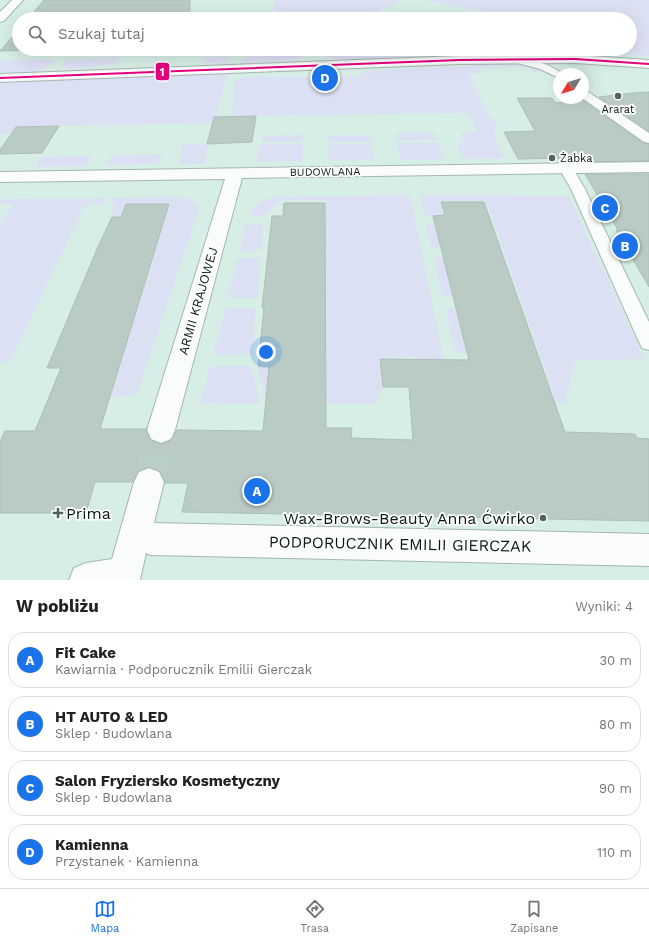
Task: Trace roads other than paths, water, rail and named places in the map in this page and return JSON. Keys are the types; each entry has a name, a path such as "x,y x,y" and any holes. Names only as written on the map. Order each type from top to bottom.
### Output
{"street":[{"path":"0,19 18,0"},
{"path":"0,78 384,62 514,59 575,59 649,64"},
{"name":"BUDOWLANA","path":"0,177 649,168"},
{"name":"ARMII KRAJOWEJ","path":"161,430 235,173"},
{"path":"86,580 124,576 149,482"},
{"name":"PODPORUCZNIK EMILII GIERCZAK","path":"150,539 383,542 649,550"}],"lane":[{"path":"514,59 544,67 553,72"},
{"path":"589,97 649,139"},
{"path":"566,168 578,189 649,342"}],"tunnel":[{"path":"149,482 161,430"}],"place":[{"name":"Kamienna","path":"325,78"},
{"name":"Ararat","path":"618,96"},
{"name":"Żabka","path":"552,158"},
{"name":"Salon Fryziersko Kosmetyczny","path":"605,208"},
{"name":"HT AUTO & LED","path":"625,246"},
{"name":"Fit Cake","path":"257,491"},
{"name":"Prima","path":"58,513"},
{"name":"Wax-Brows-Beauty Anna Ćwirko","path":"543,518"}]}
